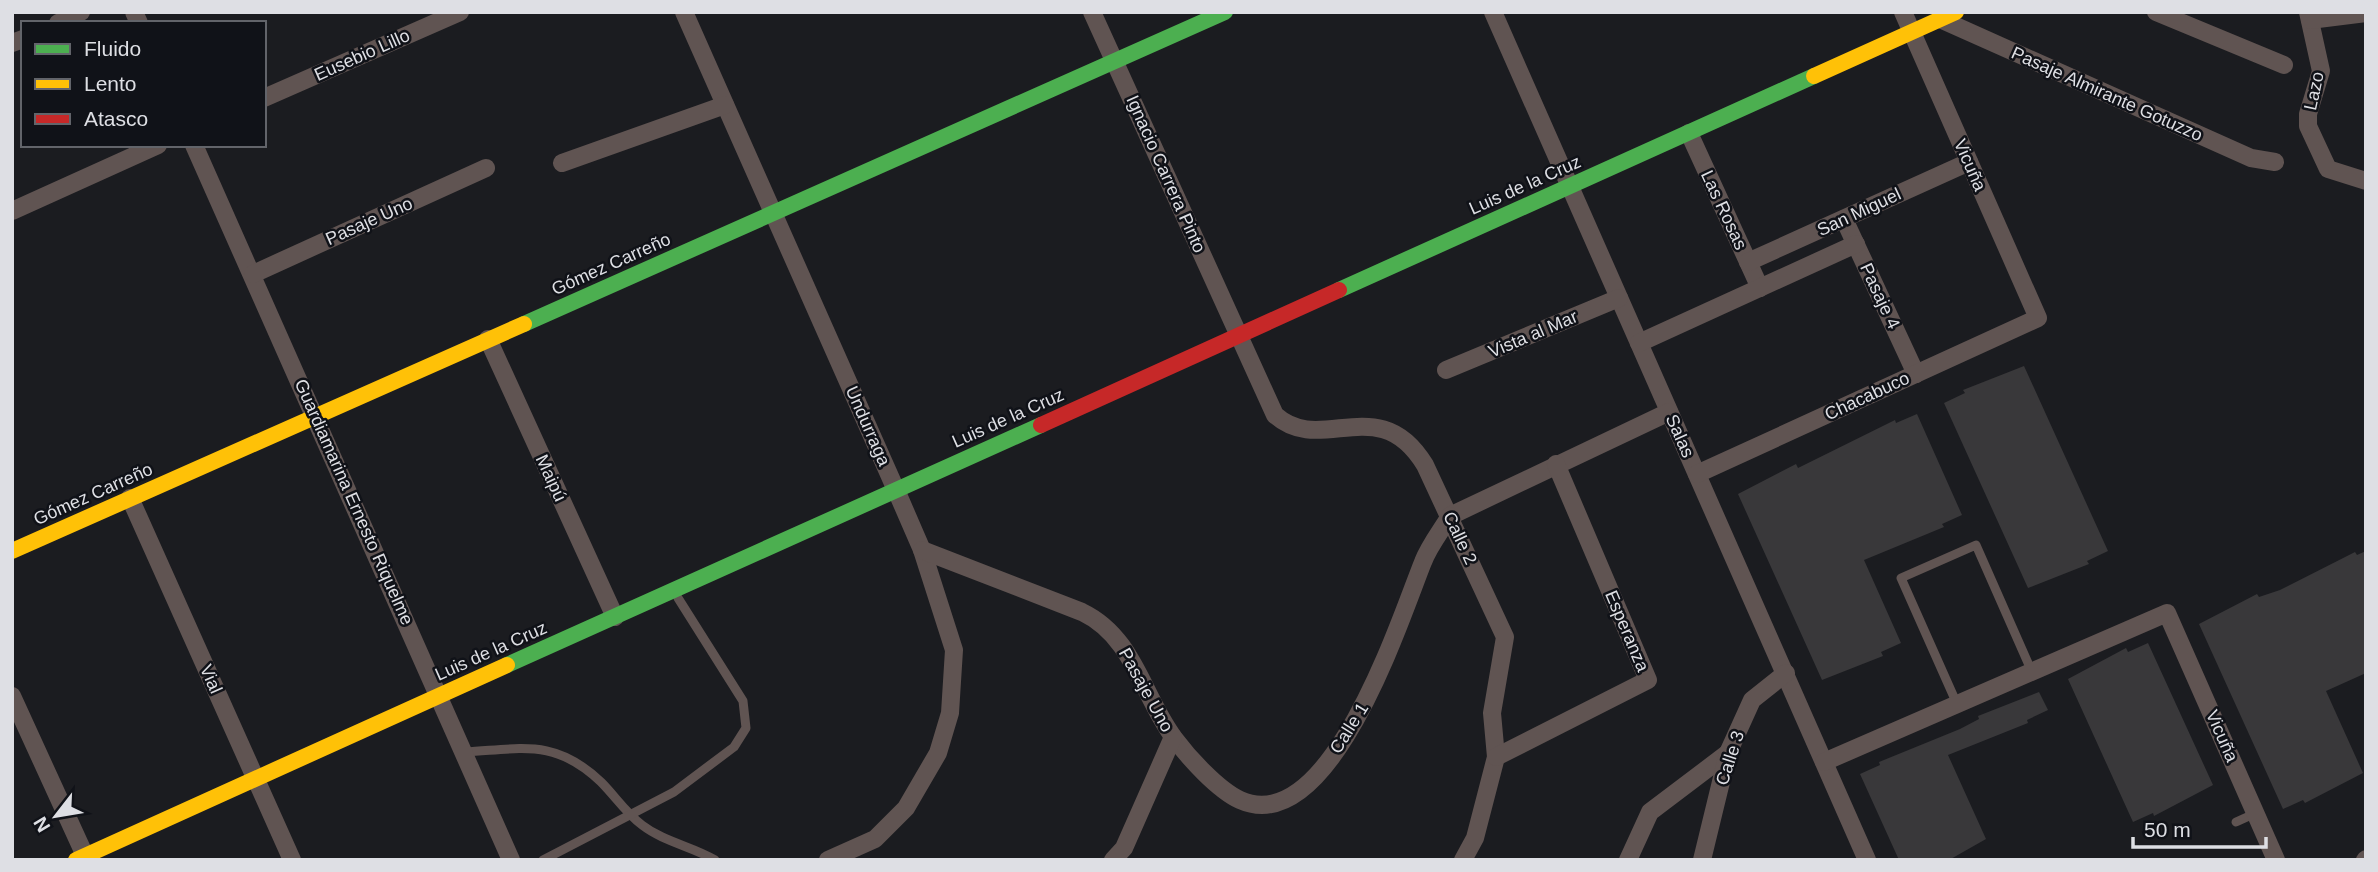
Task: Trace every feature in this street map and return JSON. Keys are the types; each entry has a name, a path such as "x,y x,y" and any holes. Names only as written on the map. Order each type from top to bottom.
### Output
{"street":[{"path":"62,21 82,12"},
{"name":"Eusebio Lillo","path":"266,97 460,12"},
{"name":"Undurraga","path":"684,12 922,550 954,650 950,713 939,753 919,791 875,839 828,860"},
{"name":"Ignacio Carrera Pinto","path":"1092,12 1239,335"},
{"name":"Gómez Carreño","path":"12,551 1225,12"},
{"name":"Salas","path":"1493,12 1867,860"},
{"name":"Vicuña","path":"1903,12 2038,318"},
{"path":"2156,12 2284,65"},
{"path":"2309,16 2366,13"},
{"name":"Luis de la Cruz","path":"82,858 1948,16"},
{"name":"Pasaje Almirante Gotuzzo","path":"1948,16 2251,158 2275,162"},
{"name":"Lazo","path":"2309,16 2321,71 2308,114 2308,126 2328,169 2366,181"},
{"path":"562,163 725,105"},
{"name":"Las Rosas","path":"1689,133 1760,288"},
{"path":"12,211 154,147"},
{"name":"Guardiamarina Ernesto Riquelme","path":"195,147 441,695 511,860"},
{"name":"San Miguel","path":"1748,262 1969,162"},
{"name":"Pasaje Uno","path":"253,274 486,168"},
{"name":"Pasaje 4","path":"1844,219 1916,374"},
{"name":"San Miguel","path":"1639,343 1856,244"},
{"name":"Vista al Mar","path":"1446,370 1619,298"},
{"name":"Chacabuco","path":"1697,474 2038,318"},
{"name":"Calle 2","path":"1239,335 1269,406 1283,422 1301,430 1363,425 1394,433 1419,455 1505,637 1492,713 1496,757 1475,838 1463,860"},
{"name":"Maipú","path":"488,339 615,617"},
{"path":"1450,516 1669,412"},
{"name":"Esperanza","path":"1496,757 1648,680 1556,464"},
{"name":"Vial","path":"130,498 292,860"},
{"name":"Calle 1","path":"1173,737 1203,770 1240,799 1277,801 1301,790 1320,771 1351,730 1390,649 1424,559 1450,516"},
{"name":"Pasaje Uno","path":"922,550 1082,612 1102,623 1122,644 1173,737 1124,848 1113,860"},
{"name":"Vicuña","path":"2043,670 2167,613 2276,860"},
{"path":"1824,762 1956,704 2043,670"},
{"name":"Calle 3","path":"1702,860 1728,754 1752,700 1786,673"},
{"path":"12,696 82,858"},
{"path":"1628,860 1650,812 1728,754"}],"lane":[{"path":"1956,704 1901,578 1976,545 2043,670"},
{"path":"543,860 652,804 695,778 734,747 746,728 743,701 678,598"},
{"path":"465,752 542,748 555,752 594,776 629,814 657,835 715,860"},
{"path":"2236,822 2256,813"}],"building":[{"path":"2024,366 2108,551 2087,561 2089,564 2028,588 1944,403 1965,393 1963,390"},
{"path":"1917,414 1962,515 1942,524 1944,527 1864,560 1901,643 1881,652 1883,656 1822,680 1738,494 1796,464 1798,468 1895,420 1896,423"},
{"path":"2366,551 2366,673 2326,691 2363,773 2305,803 2303,800 2283,809 2199,624 2257,594 2259,597 2280,590 2355,552 2357,555"},
{"path":"2148,643 2213,785 2154,816 2153,813 2133,822 2068,679 2126,648 2128,652"},
{"path":"2039,692 2048,710 2027,720 2028,723 1948,755 1986,839 1949,860 1899,860 1860,774 1880,765 1879,762 1960,729 1979,719 1978,716"}],"traffic: fast":[{"path":"524,324 1225,12"},
{"path":"1339,290 1814,76"},
{"path":"507,665 1041,425"}],"traffic: slow":[{"path":"1814,76 1956,12"},
{"path":"12,551 524,324"},
{"path":"76,860 507,665"}],"traffic: jam":[{"path":"1041,425 1339,290"}]}
